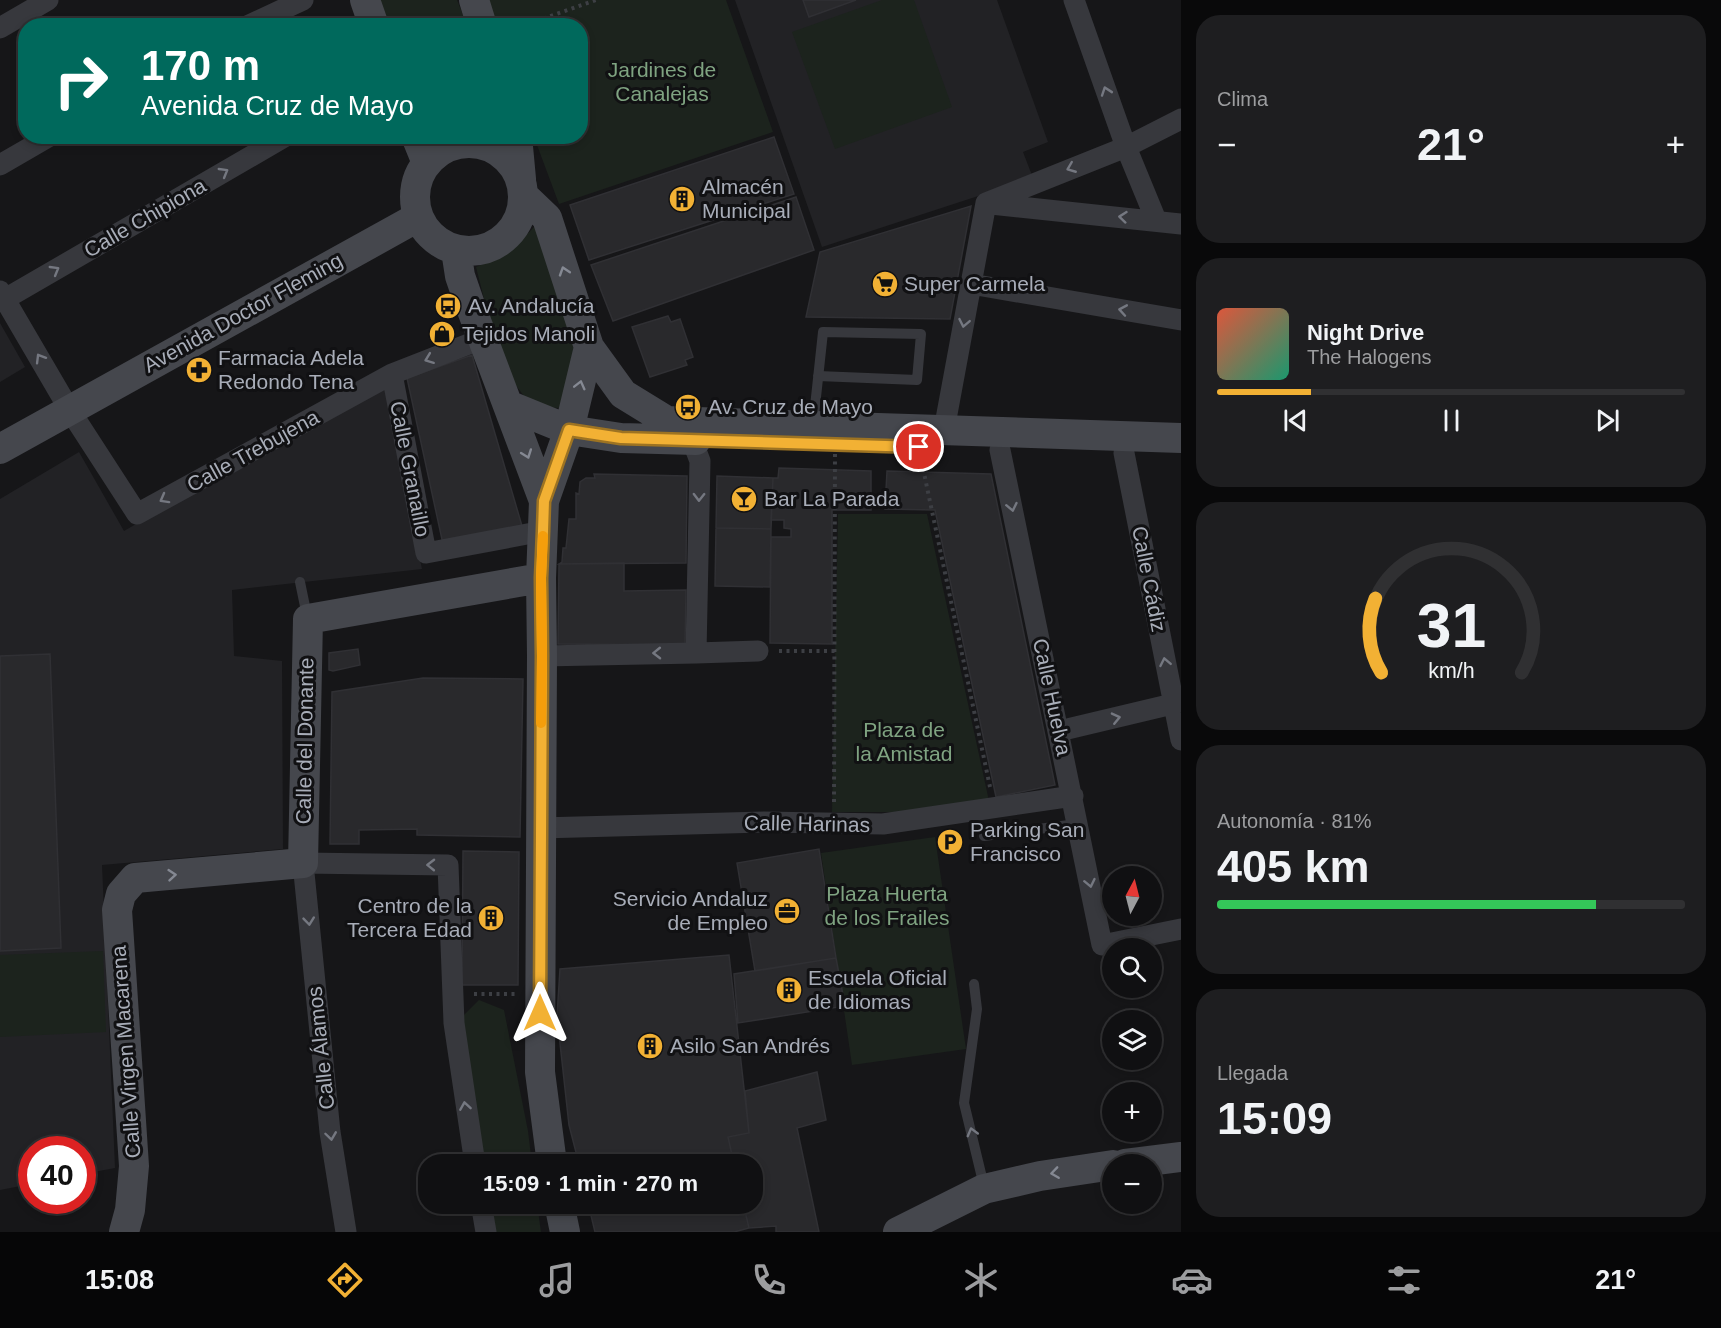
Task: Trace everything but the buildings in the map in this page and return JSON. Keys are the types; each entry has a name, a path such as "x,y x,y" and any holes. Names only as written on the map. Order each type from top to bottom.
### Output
{"street":[{"path":"0,28 48,0"},
{"path":"264,18 303,0"},
{"path":"365,0 371,18"},
{"path":"474,0 480,18"},
{"path":"1074,0 1126,147 1156,220"},
{"path":"986,203 1126,147 1181,119"},
{"path":"0,165 36,144"},
{"name":"Calle Chipiona","path":"2,295 272,144"},
{"path":"518,144 522,188 522,210 517,223 503,239 485,249 471,252 456,250 440,244 427,232 418,217 414,198 421,150 441,151 459,144 478,144 496,150 511,162 522,188 547,218 589,347 623,394 667,421 824,435 919,447 1181,455"},
{"path":"986,203 1181,224"},
{"path":"944,430 986,203"},
{"name":"Avenida Doctor Fleming","path":"0,449 418,217"},
{"path":"456,250 460,276 544,501"},
{"path":"971,284 1181,320"},
{"path":"2,295 69,409"},
{"name":"Calle Trebujena","path":"69,409 137,514 392,374 484,338"},
{"path":"551,1154 540,1072 541,578 544,501 569,430 589,347"},
{"name":"Calle Granaillo","path":"392,374 426,554 543,531"},
{"path":"510,406 569,430 621,438 692,440 944,430 1181,438"},
{"path":"692,440 700,461 696,653"},
{"name":"Calle Huelva","path":"1000,450 1102,945 1181,929"},
{"name":"Calle Cádiz","path":"1124,453 1177,703 1181,740"},
{"path":"308,619 541,578"},
{"name":"Calle del Donante","path":"303,863 308,619"},
{"path":"542,656 758,651"},
{"path":"1059,731 1177,703"},
{"name":"Calle Harinas","path":"540,828 764,822 883,824 1072,796"},
{"path":"303,863 448,865 454,1023 473,1154"},
{"name":"Calle Virgen Macarena","path":"127,1221 134,1166 117,910 120,894 135,878 303,863"},
{"name":"Calle Álamos","path":"303,863 330,1132 346,1232"},
{"path":"1162,1159 1181,1157"},
{"path":"898,1232 984,1190 1040,1176 1102,1168"},
{"path":"483,1214 486,1232"},
{"path":"561,1214 565,1232"}],"lane":[{"path":"818,376 917,380 921,334 823,332 818,376 824,435"},
{"path":"300,582 308,619"},
{"path":"984,836 1077,824"},
{"path":"974,984 977,1009 964,1103 984,1190"}],"path":[{"path":"545,18 596,0"},
{"path":"824,435 836,651 834,823"},
{"path":"919,447 994,807"},
{"path":"758,651 836,651"},
{"path":"453,995 540,993"}],"shaded area":[{"path":"735,0 997,0 1048,142 1023,152 1033,178 822,247"},
{"path":"0,323 25,367 0,382"},
{"path":"385,387 422,569 232,590 234,656 282,661 283,849 102,865 115,1168 96,1172 96,1136 18,1136 18,1187 0,1190 0,499 79,452 124,531 351,400"}],"green space":[{"path":"377,0 457,0 464,18 383,18"},
{"name":"Jardines de Canalejas","path":"485,0 726,0 773,132 559,204 537,144 588,144 588,18 491,18"},
{"path":"882,0 914,0 952,107 835,149 792,32"},
{"path":"535,226 572,327 576,355 559,408 543,407 527,400 511,379 498,354 476,267 508,251"},
{"name":"Plaza de la Amistad","path":"838,514 927,514 989,801 912,812 832,812"},
{"name":"Plaza Huerta de los Frailes","path":"935,837 966,1049 852,1065 821,853"},
{"path":"103,951 106,1032 0,1037 0,955"},
{"path":"479,1000 504,1010 531,1154 480,1154 460,1019"},
{"path":"489,1214 539,1214 541,1232 491,1232"}],"slow traffic":[{"path":"541,723 543,536"}],"place":[{"name":"Almacén Municipal","path":"682,199"},
{"name":"Super Carmela","path":"885,284"},
{"name":"Av. Andalucía","path":"448,306"},
{"name":"Tejidos Manoli","path":"442,334"},
{"name":"Farmacia Adela Redondo Tena","path":"199,370"},
{"name":"Av. Cruz de Mayo","path":"688,407"},
{"name":"Bar La Parada","path":"744,499"},
{"name":"Parking San Francisco","path":"950,842"},
{"name":"Servicio Andaluz de Empleo","path":"787,911"},
{"name":"Centro de la Tercera Edad","path":"491,918"},
{"name":"Escuela Oficial de Idiomas","path":"789,990"},
{"name":"Asilo San Andrés","path":"650,1046"}],"route":[{"path":"540,1013 541,578 544,501 569,430 621,438 919,447"}]}
